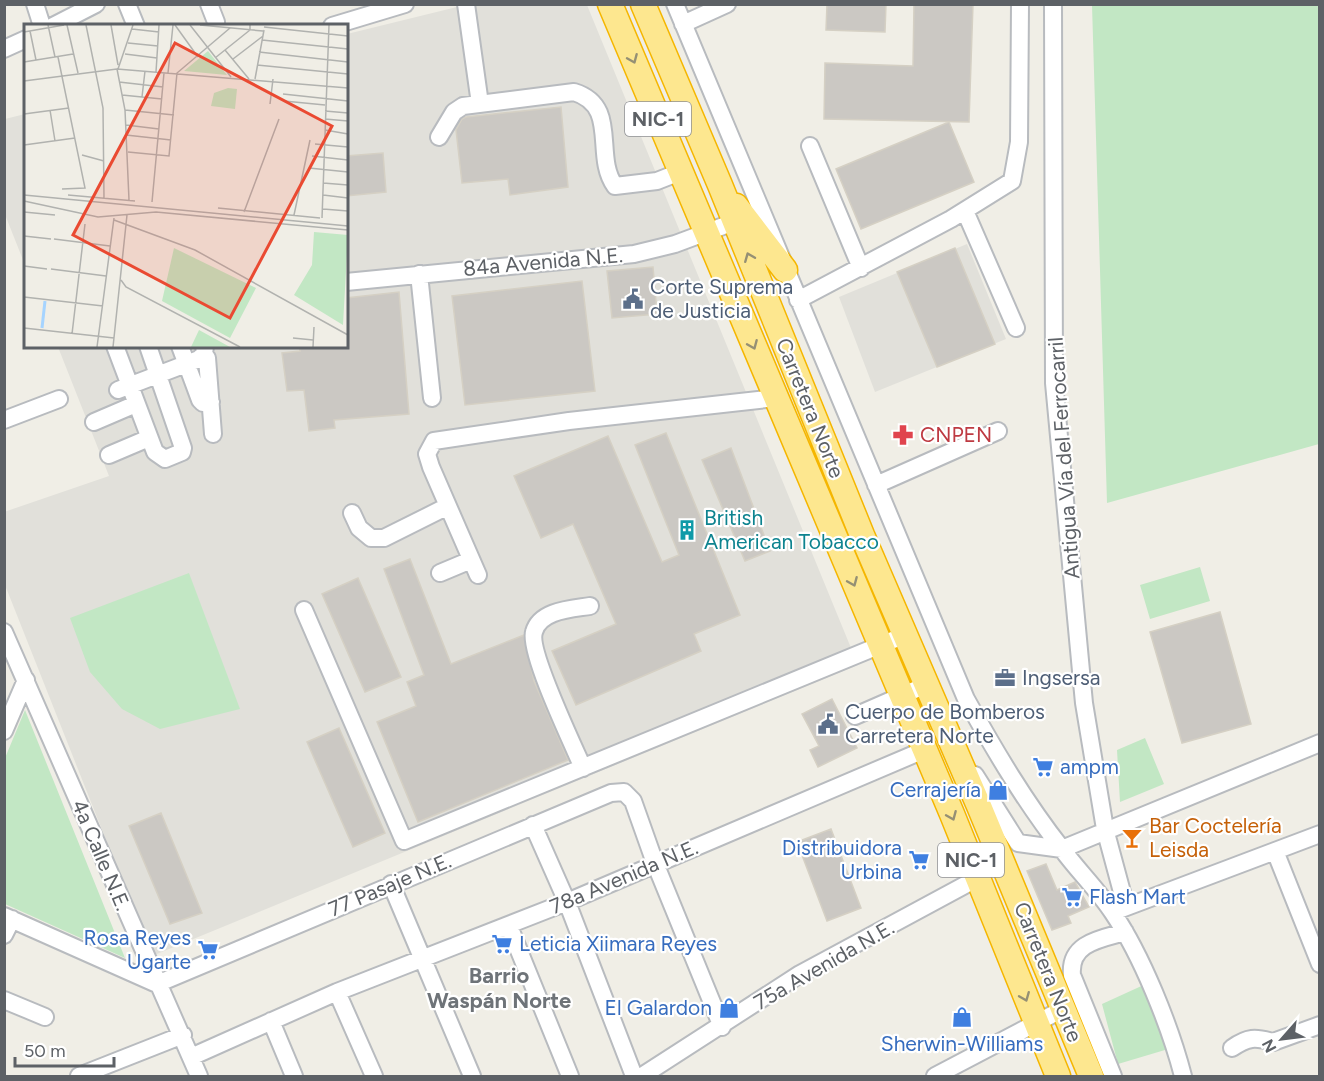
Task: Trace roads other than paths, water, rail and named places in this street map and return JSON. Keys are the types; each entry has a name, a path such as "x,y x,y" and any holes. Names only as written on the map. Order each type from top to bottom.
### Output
{"highway":[{"name":"Carretera Norte","path":"610,4 978,878 1058,1077"},
{"name":"Carretera Norte","path":"643,4 1091,1076"},
{"path":"720,185 785,270"}],"street":[{"path":"35,4 41,24"},
{"path":"56,24 96,4"},
{"path":"127,4 135,24"},
{"path":"209,4 216,22"},
{"path":"339,24 405,4"},
{"path":"466,4 480,104"},
{"path":"675,4 966,699 997,756 1062,849 1119,909 1125,932 1155,998 1179,1063"},
{"path":"683,24 727,4"},
{"path":"798,300 965,211 1012,181 1019,142 1020,4"},
{"name":"Antigua Vía del Ferrocarril","path":"1053,4 1054,383 1084,703 1119,909"},
{"path":"4,49 24,40"},
{"path":"439,137 454,112 463,106 574,92 589,97 601,119 609,177 615,186 657,181 680,172"},
{"path":"810,146 861,268"},
{"path":"965,211 1016,328"},
{"name":"84a Avenida N.E.","path":"348,282 634,254 734,222"},
{"path":"419,274 432,398"},
{"path":"115,348 124,388 136,404 159,457 165,459 182,452 180,434 149,348"},
{"path":"181,348 200,400 203,403 211,402"},
{"path":"124,388 187,364 204,350 207,358 213,434"},
{"path":"478,575 427,454 434,441 569,421 776,398"},
{"path":"4,420 59,399"},
{"path":"94,422 136,404"},
{"path":"876,485 998,431"},
{"path":"109,455 150,438"},
{"path":"352,513 359,528 371,538 384,537 448,507"},
{"path":"440,573 471,560"},
{"path":"583,768 536,655 533,633 538,625 553,613 590,606"},
{"path":"304,610 404,841 905,635"},
{"name":"4a Calle N.E.","path":"4,632 157,984 183,1035 199,1077"},
{"path":"4,731 26,680"},
{"path":"855,716 926,685"},
{"path":"941,720 1018,843 1062,849 1105,829 1320,743"},
{"name":"78a Avenida N.E.","path":"191,1057 336,992 509,926 924,750"},
{"name":"77 Pasaje N.E.","path":"157,984 612,793 624,792 633,801 655,863"},
{"path":"533,825 567,902 634,1077"},
{"path":"1119,909 1320,834"},
{"path":"1275,851 1320,964"},
{"path":"655,863 722,1027"},
{"name":"75a Avenida N.E.","path":"642,1077 722,1027 800,974 978,878"},
{"path":"391,884 472,1077"},
{"path":"4,935 8,918 157,984"},
{"path":"509,926 570,1077"},
{"path":"1113,1077 1072,975 1071,963 1076,951 1092,942 1125,932"},
{"path":"336,992 374,1077"},
{"path":"4,1000 45,1017"},
{"path":"935,1077 1063,1010"},
{"path":"272,1021 294,1077"},
{"path":"1232,1048 1248,1038 1257,1037 1273,1042 1320,1025"},
{"path":"79,1077 183,1035"}],"place":[{"name":"Corte Suprema de Justicia","path":"633,299"},
{"name":"CNPEN","path":"903,435"},
{"name":"British American Tobacco","path":"687,530"},
{"name":"Ingsersa","path":"1005,678"},
{"name":"Cuerpo de Bomberos Carretera Norte","path":"828,724"},
{"name":"ampm","path":"1043,767"},
{"name":"Cerrajería","path":"998,790"},
{"name":"Bar Coctelería Leisda","path":"1132,838"},
{"name":"Distribuidora Urbina","path":"919,860"},
{"name":"Flash Mart","path":"1072,897"},
{"name":"Leticia Xiimara Reyes","path":"502,944"},
{"name":"Rosa Reyes Ugarte","path":"208,950"},
{"name":"El Galardon","path":"729,1008"},
{"name":"Sherwin-Williams","path":"962,1017"}],"district":[{"name":"Barrio Waspán Norte","path":"499,988"}]}
